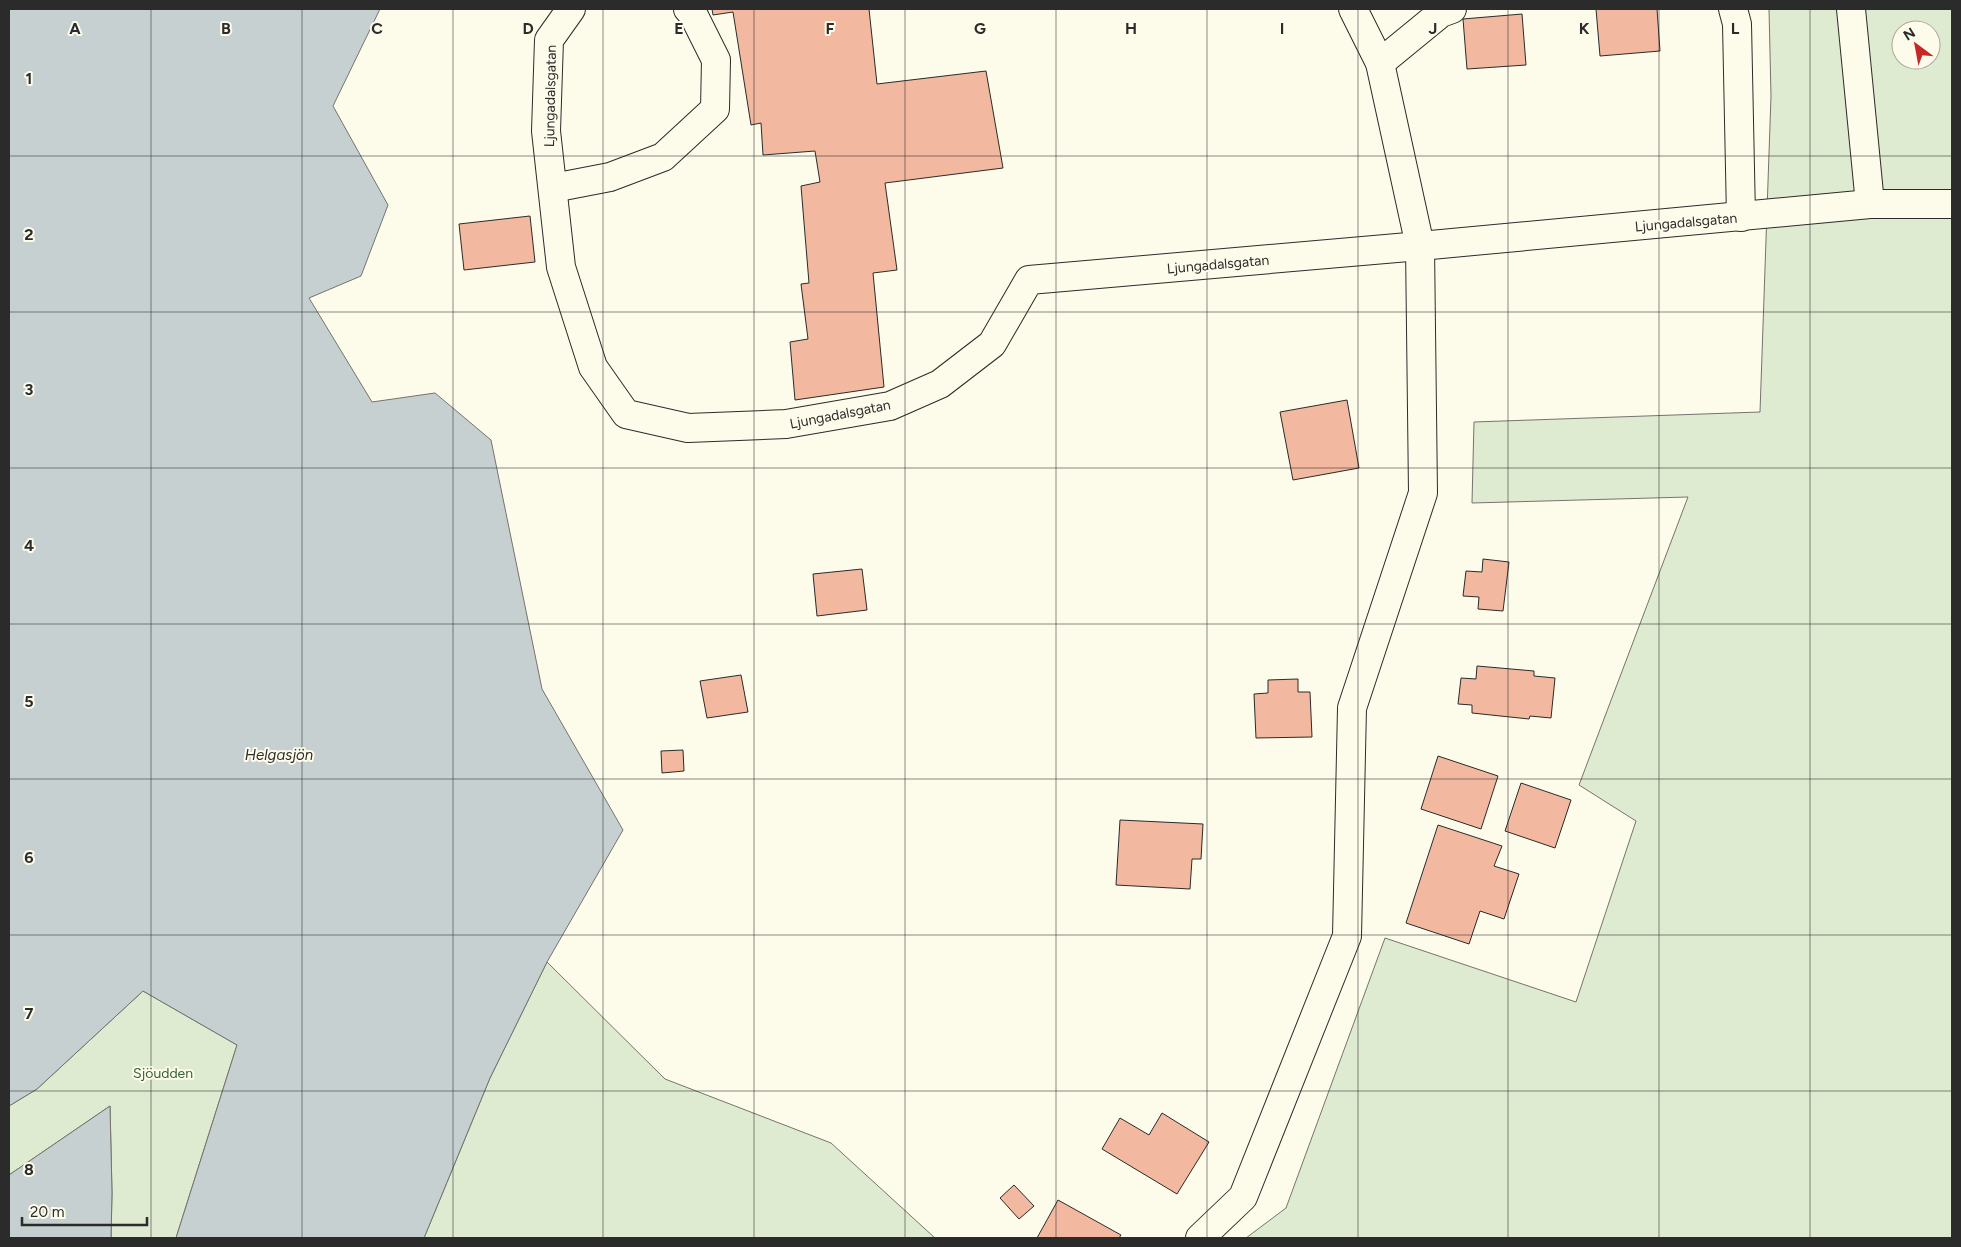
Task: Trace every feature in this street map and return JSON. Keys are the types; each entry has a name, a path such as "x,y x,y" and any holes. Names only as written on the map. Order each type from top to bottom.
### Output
{"street":[{"name":"Ljungadalsgatan","path":"571,9 549,40 546,131 561,267 594,367 626,414 688,428 795,423 890,406 940,384 992,344 1030,280 1870,204 1952,204"},
{"path":"553,188 610,177 663,157 715,109 716,60 694,16 688,9"},
{"path":"1200,1238 1243,1196 1346,936 1352,708 1423,493 1420,246 1380,63 1352,9"},
{"path":"1380,63 1441,13 1452,9"},
{"path":"1733,9 1737,24 1741,216"},
{"path":"1851,9 1870,204"}],"green space":[{"path":"1769,9 1952,9 1952,1238 1246,1238 1286,1208 1385,938 1576,1002 1636,821 1579,785 1688,497 1472,503 1474,422 1760,412 1771,96"},
{"path":"547,962 665,1079 831,1143 935,1238 424,1238 490,1078"},
{"name":"Sjöudden","path":"143,991 237,1045 176,1238 111,1238 110,1106 9,1175 9,1106 37,1089"}],"water":[{"name":"Helgasjön","path":"9,9 380,9 333,106 388,205 361,276 309,298 372,402 435,393 491,440 542,689 623,830 547,962 490,1078 424,1238 176,1238 237,1045 143,991 37,1089 9,1106"},
{"path":"110,1106 111,1238 9,1238 9,1175"}],"building":[{"path":"712,9 869,9 877,84 986,71 1003,168 885,183 897,270 873,273 884,387 795,400 790,342 808,339 801,284 809,283 801,186 820,182 815,151 763,155 761,123 751,125 733,12 713,15"},
{"path":"1596,9 1657,9 1660,51 1600,56"},
{"path":"1522,14 1526,65 1467,69 1463,19"},
{"path":"530,216 535,262 464,270 459,224"},
{"path":"1347,400 1359,468 1293,480 1280,412"},
{"path":"1483,559 1509,562 1503,611 1478,609 1479,597 1463,596 1466,571 1482,572"},
{"path":"862,569 867,610 817,616 813,574"},
{"path":"1477,666 1534,671 1534,676 1555,678 1551,718 1530,716 1529,719 1472,713 1472,705 1458,704 1461,678 1476,679"},
{"path":"741,675 748,712 707,718 700,681"},
{"path":"1298,679 1298,692 1310,692 1312,737 1256,738 1254,694 1268,693 1268,680"},
{"path":"683,750 684,771 662,773 661,751"},
{"path":"1438,756 1498,776 1481,829 1421,809"},
{"path":"1521,783 1571,800 1555,848 1505,831"},
{"path":"1120,820 1203,824 1201,859 1192,859 1190,889 1116,885"},
{"path":"1438,825 1502,846 1494,866 1519,874 1504,919 1480,911 1469,944 1406,923"},
{"path":"1162,1113 1209,1142 1177,1194 1102,1149 1120,1118 1149,1135"},
{"path":"1014,1185 1034,1206 1019,1219 1000,1198"},
{"path":"1058,1200 1121,1235 1119,1238 1037,1238"}]}
